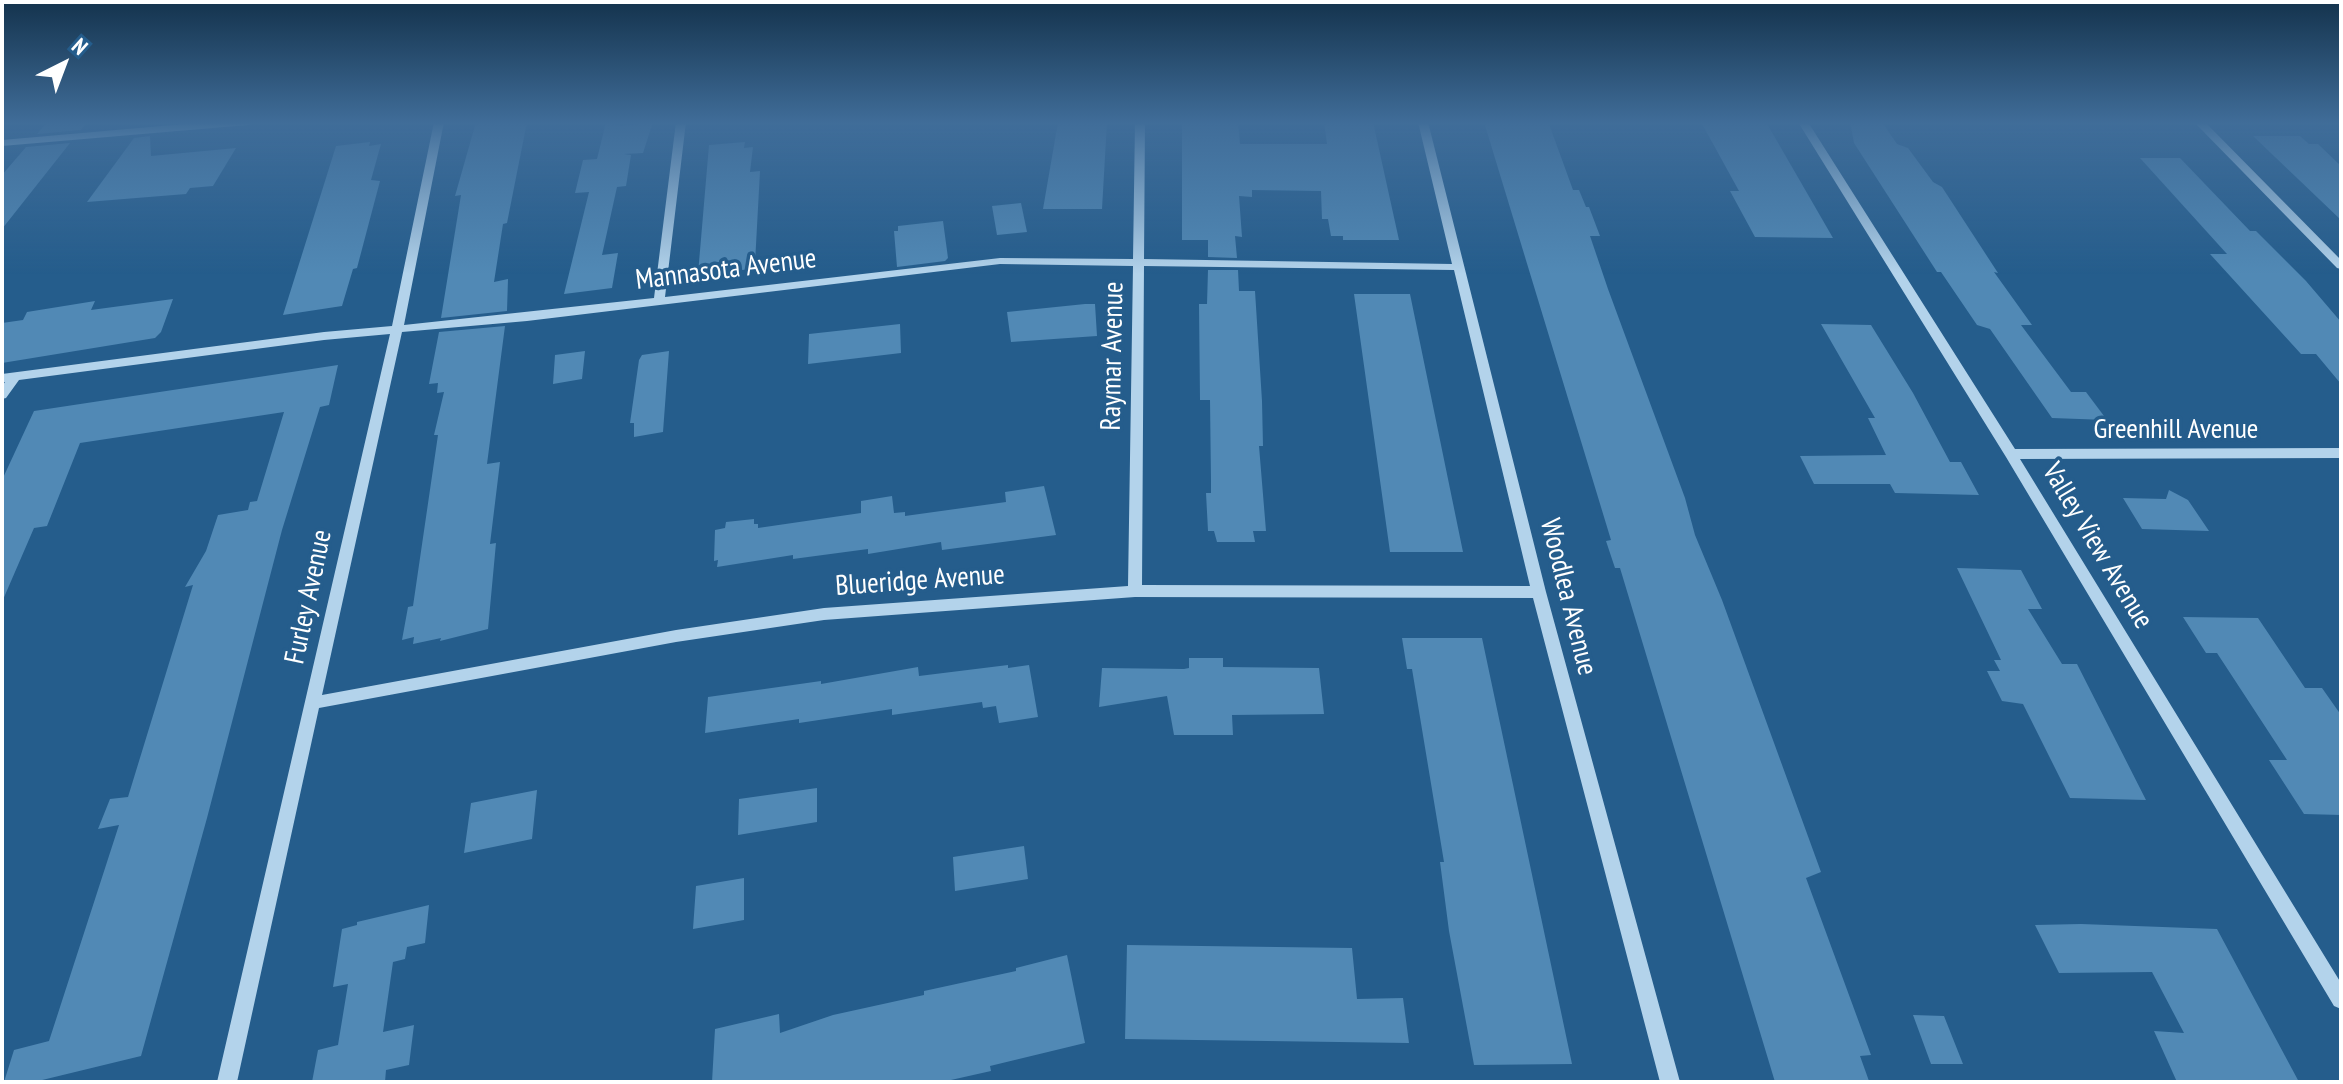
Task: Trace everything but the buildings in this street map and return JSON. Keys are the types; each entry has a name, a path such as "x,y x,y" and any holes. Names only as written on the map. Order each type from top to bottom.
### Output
{"street":[{"name":"Furley Avenue","path":"227,1082 429,173"},
{"path":"659,302 675,173"},
{"name":"Raymar Avenue","path":"1135,591 1140,173"},
{"name":"Woodlea Avenue","path":"1436,173 1539,592 1670,1082"},
{"name":"Valley View Avenue","path":"1835,173 2011,454 2341,1000"},
{"path":"2249,173 2341,266"},
{"name":"Mannasota Avenue","path":"8,377 324,336 659,302 1000,261 1459,267"},
{"path":"2,395 8,377"},
{"name":"Greenhill Avenue","path":"2011,454 2341,453"},
{"name":"Blueridge Avenue","path":"313,703 676,636 824,614 1135,591 1539,592"}]}
